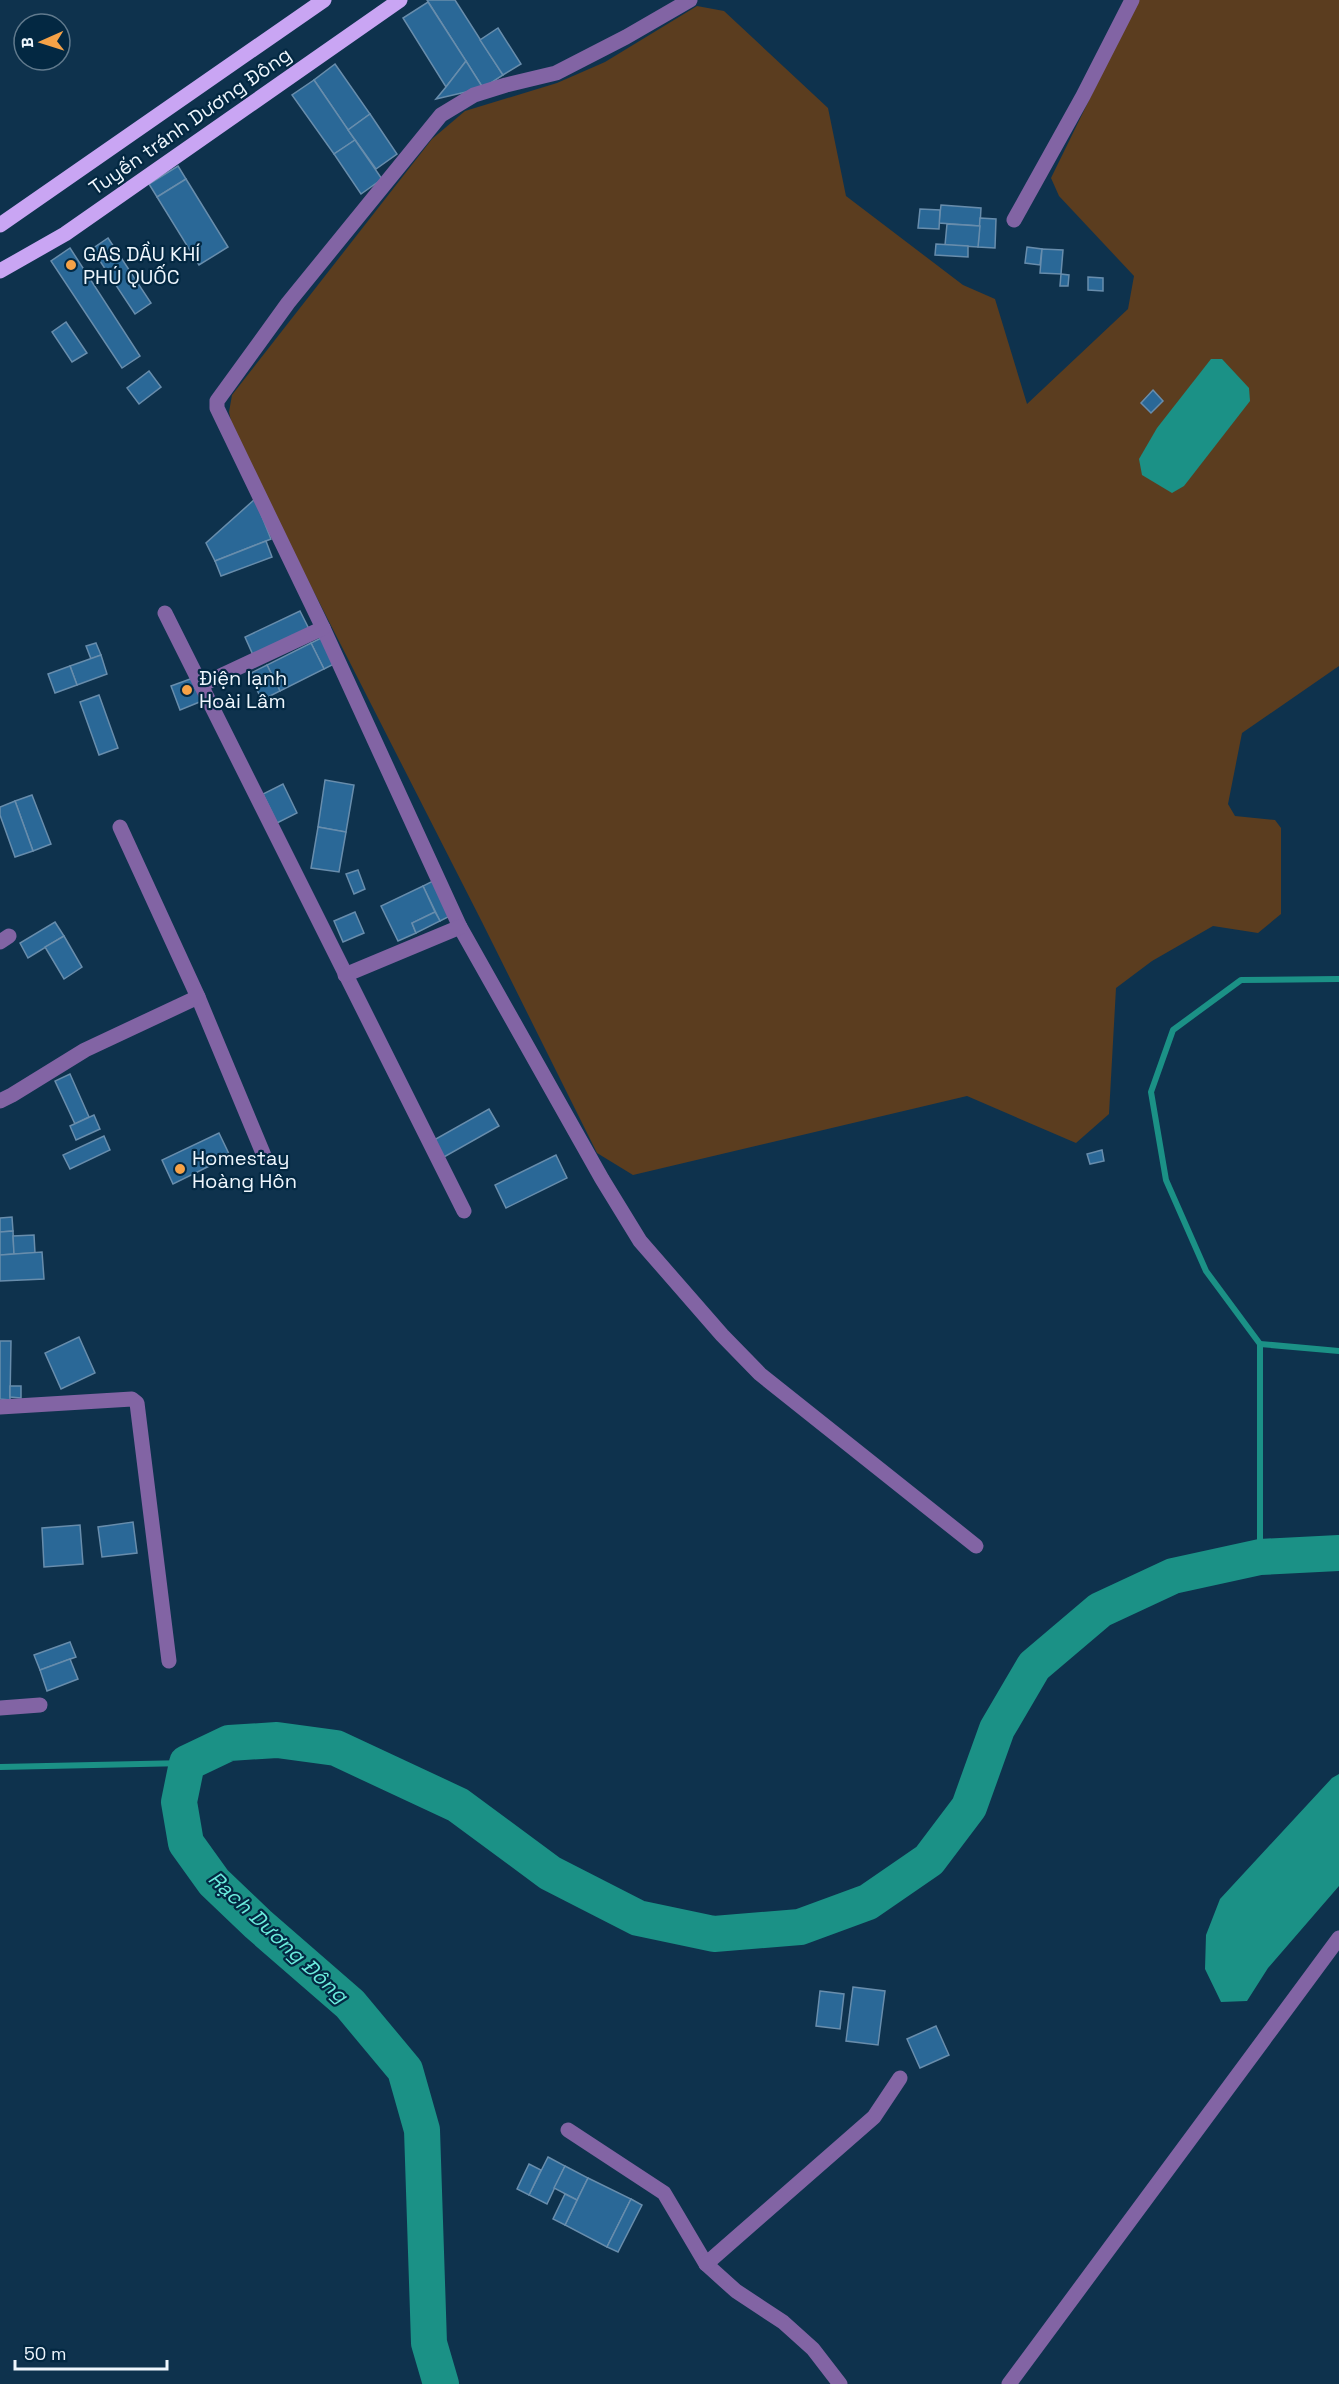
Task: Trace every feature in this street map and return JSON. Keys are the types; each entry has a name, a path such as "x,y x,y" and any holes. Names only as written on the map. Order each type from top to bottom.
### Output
{"main road":[{"name":"Tuyến tránh Dương Đông","path":"0,225 324,0"},
{"name":"Tuyến tránh Dương Đông","path":"0,271 64,234 400,0"}],"street":[{"path":"690,0 626,37 556,73 474,95 441,115 288,303 217,401 218,414 323,628 460,927 602,1179 640,1241 722,1335 760,1374 976,1546"},
{"path":"1014,220 1083,96 1132,0"},
{"path":"165,613 464,1211"},
{"path":"201,685 323,628"},
{"path":"120,827 198,997 265,1158"},
{"path":"345,975 460,927"},
{"path":"0,1101 85,1050 198,997"},
{"path":"0,1407 132,1399 137,1402 168,1661"},
{"path":"0,1708 40,1705"},
{"path":"1009,2384 1339,1938"},
{"path":"706,2264 874,2117 900,2078"},
{"path":"568,2130 664,2193 706,2264 736,2291 783,2322 813,2349 840,2384"}],"shaded area":[{"path":"1138,0 1339,0 1339,666 1242,733 1228,804 1235,816 1275,820 1281,828 1281,914 1258,933 1213,926 1152,961 1116,988 1109,1114 1076,1143 967,1096 633,1175 597,1153 234,435 229,412 232,395 432,139 465,111 557,83 605,62 697,6 724,11 828,108 846,196 963,285 995,299 1027,404 1128,309 1134,276 1059,196 1051,178"},
{"path":"1211,359 1222,359 1249,388 1250,401 1184,486 1172,493 1142,475 1139,459 1157,428"},
{"path":"1339,1774 1339,1886 1268,1968 1247,2001 1221,2002 1205,1969 1206,1935 1220,1899 1332,1778"}],"building":[{"path":"427,0 455,0 503,75 483,88"},
{"path":"428,2 466,61 446,87 403,18"},
{"path":"498,28 521,64 503,75 480,40"},
{"path":"466,61 483,88 436,99 446,87"},
{"path":"335,64 370,114 348,130 314,80"},
{"path":"314,80 355,140 334,154 292,95"},
{"path":"370,114 397,154 376,169 348,130"},
{"path":"355,140 382,179 361,194 334,154"},
{"path":"178,166 186,179 157,197 149,184"},
{"path":"186,179 228,247 199,265 157,197"},
{"path":"941,205 981,208 980,226 939,223"},
{"path":"920,209 940,210 939,229 918,228"},
{"path":"980,218 996,219 995,248 978,247"},
{"path":"947,224 980,226 978,247 945,245"},
{"path":"108,238 151,303 135,314 92,249"},
{"path":"936,244 968,246 968,257 935,255"},
{"path":"1027,247 1042,249 1040,265 1025,263"},
{"path":"70,248 140,356 122,368 51,261"},
{"path":"1042,249 1063,250 1061,274 1040,273"},
{"path":"1061,274 1069,275 1068,286 1060,286"},
{"path":"1088,277 1103,278 1103,291 1088,290"},
{"path":"66,322 87,353 72,362 52,332"},
{"path":"149,371 161,387 139,404 127,388"},
{"path":"1153,390 1163,401 1151,413 1141,403"},
{"path":"255,499 271,539 215,561 206,543"},
{"path":"266,541 272,557 221,576 215,561"},
{"path":"300,611 309,629 253,655 245,637"},
{"path":"323,637 336,663 324,669 311,643"},
{"path":"96,643 101,655 91,659 86,646"},
{"path":"311,643 324,669 280,691 267,665"},
{"path":"101,655 107,674 77,685 70,666"},
{"path":"267,665 280,691 262,700 249,674"},
{"path":"70,666 77,685 55,693 48,674"},
{"path":"193,678 202,701 180,710 171,686"},
{"path":"99,695 118,748 99,755 80,702"},
{"path":"325,780 354,785 346,832 318,827"},
{"path":"283,784 297,813 277,823 263,794"},
{"path":"32,795 51,844 33,851 15,801"},
{"path":"15,801 33,851 15,857 0,815 0,807"},
{"path":"318,827 346,832 339,872 311,868"},
{"path":"358,870 365,889 354,894 346,874"},
{"path":"435,880 452,915 440,921 423,886"},
{"path":"423,886 435,912 412,923 416,933 398,941 381,906"},
{"path":"355,912 364,933 343,942 334,921"},
{"path":"435,912 440,921 416,933 412,923"},
{"path":"55,922 64,936 28,958 20,943"},
{"path":"64,936 82,967 64,979 45,947"},
{"path":"70,1074 89,1117 75,1124 55,1081"},
{"path":"489,1109 499,1126 444,1157 434,1140"},
{"path":"94,1115 100,1129 76,1140 70,1126"},
{"path":"219,1133 230,1156 173,1184 162,1160"},
{"path":"104,1136 110,1150 70,1169 63,1155"},
{"path":"1102,1150 1104,1161 1090,1164 1087,1154"},
{"path":"556,1155 567,1178 506,1208 495,1185"},
{"path":"12,1217 13,1231 0,1232 0,1218"},
{"path":"13,1231 14,1254 0,1255 0,1232"},
{"path":"34,1235 35,1253 14,1254 13,1236"},
{"path":"42,1252 44,1279 0,1281 0,1255"},
{"path":"79,1337 95,1373 61,1389 45,1353"},
{"path":"0,1341 11,1341 10,1400 0,1399"},
{"path":"10,1386 21,1386 21,1398 10,1397"},
{"path":"133,1522 137,1553 102,1557 98,1527"},
{"path":"80,1525 83,1564 44,1567 42,1528"},
{"path":"70,1642 76,1657 40,1670 34,1655"},
{"path":"70,1659 78,1679 47,1691 40,1670"},
{"path":"853,1987 885,1991 878,2045 846,2041"},
{"path":"820,1991 844,1994 840,2029 816,2026"},
{"path":"936,2026 949,2055 920,2068 907,2039"},
{"path":"548,2157 565,2166 547,2204 529,2195"},
{"path":"529,2164 541,2170 529,2195 517,2189"},
{"path":"565,2166 588,2178 577,2200 554,2188"},
{"path":"588,2178 631,2199 607,2247 565,2225"},
{"path":"565,2194 577,2200 565,2225 553,2219"},
{"path":"631,2199 642,2205 618,2252 607,2247"}],"waterway":[{"path":"1260,1557 1260,1344 1206,1271 1166,1180 1151,1092 1173,1030 1241,980 1339,979"},
{"path":"1260,1344 1339,1351"},
{"name":"Rạch Dương Đông","path":"441,2384 429,2343 422,2130 405,2070 350,2004 258,1924 214,1882 186,1843 179,1802 187,1763 229,1743 277,1740 336,1748 458,1805 550,1873 638,1918 714,1934 800,1927 868,1902 929,1860 969,1807 997,1729 1034,1666 1100,1610 1173,1576 1260,1557 1339,1553"},
{"path":"0,1767 187,1763"}],"place":[{"name":"GAS DẦU KHÍ PHÚ QUỐC","path":"71,265"},
{"name":"Điện lạnh Hoài Lâm","path":"187,690"},
{"name":"Homestay Hoàng Hôn","path":"180,1169"}]}
